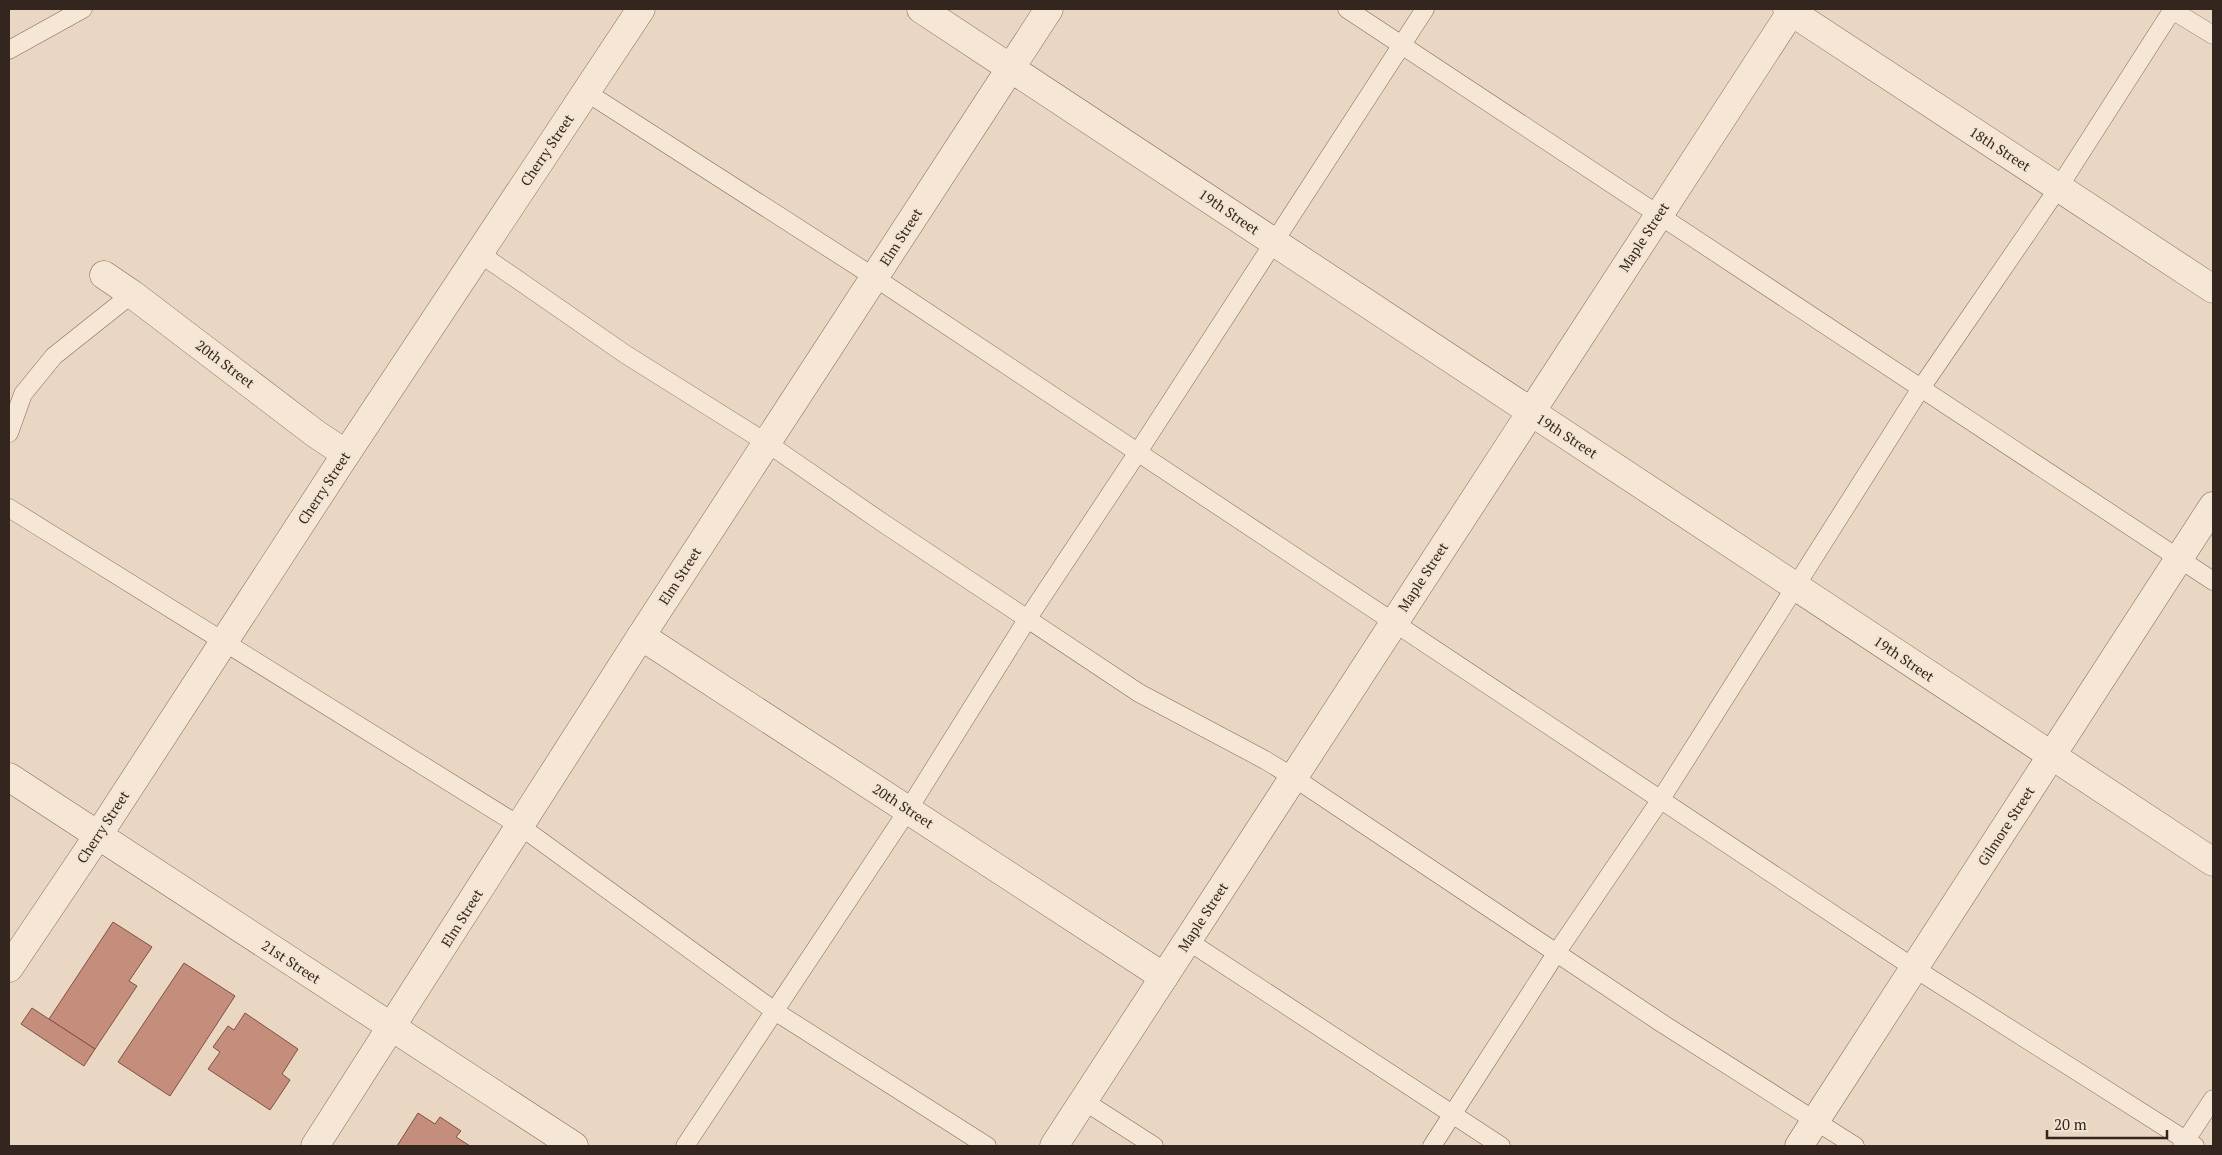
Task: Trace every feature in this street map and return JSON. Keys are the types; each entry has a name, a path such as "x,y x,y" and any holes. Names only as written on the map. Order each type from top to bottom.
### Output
{"street":[{"name":"Cherry Street","path":"9,968 641,9"},
{"name":"19th Street","path":"921,9 2213,862"},
{"name":"Elm Street","path":"315,1146 393,1027 641,636 1049,9"},
{"name":"18th Street","path":"1791,10 2213,289"},
{"name":"Maple Street","path":"1054,1146 1791,10"},
{"name":"20th Street","path":"104,275 132,294 316,434 346,454"},
{"name":"Gilmore Street","path":"1799,1146 2213,506"},
{"name":"20th Street","path":"641,636 1164,977"},
{"name":"21st Street","path":"9,777 97,837 574,1146"}],"lane":[{"path":"9,50 83,9"},
{"path":"1347,9 2213,581"},
{"path":"685,1146 776,1012 908,810 1028,618 1138,452 1424,9"},
{"path":"1432,1146 1558,952 1661,799 1921,388 2059,187 2173,9 2213,35"},
{"path":"586,92 874,277 1914,968 2188,1144 2213,1099"},
{"path":"479,253 625,354 767,443 883,523 1139,693 1265,760 1558,952 1663,1024 1854,1146"},
{"path":"9,433 23,394 54,356 132,294"},
{"path":"9,508 520,826 776,1012 987,1146"},
{"path":"1188,941 1501,1146"},
{"path":"1084,1101 1154,1146"}],"building":[{"path":"113,922 152,947 129,981 137,986 95,1049 49,1019"},
{"path":"184,963 235,996 170,1096 118,1062"},
{"path":"32,1008 95,1049 84,1066 21,1024"},
{"path":"245,1013 298,1049 282,1074 290,1080 270,1110 208,1069 220,1052 213,1047 228,1026 234,1030"},
{"path":"418,1113 435,1124 440,1117 461,1131 456,1137 470,1146 397,1146"}]}
